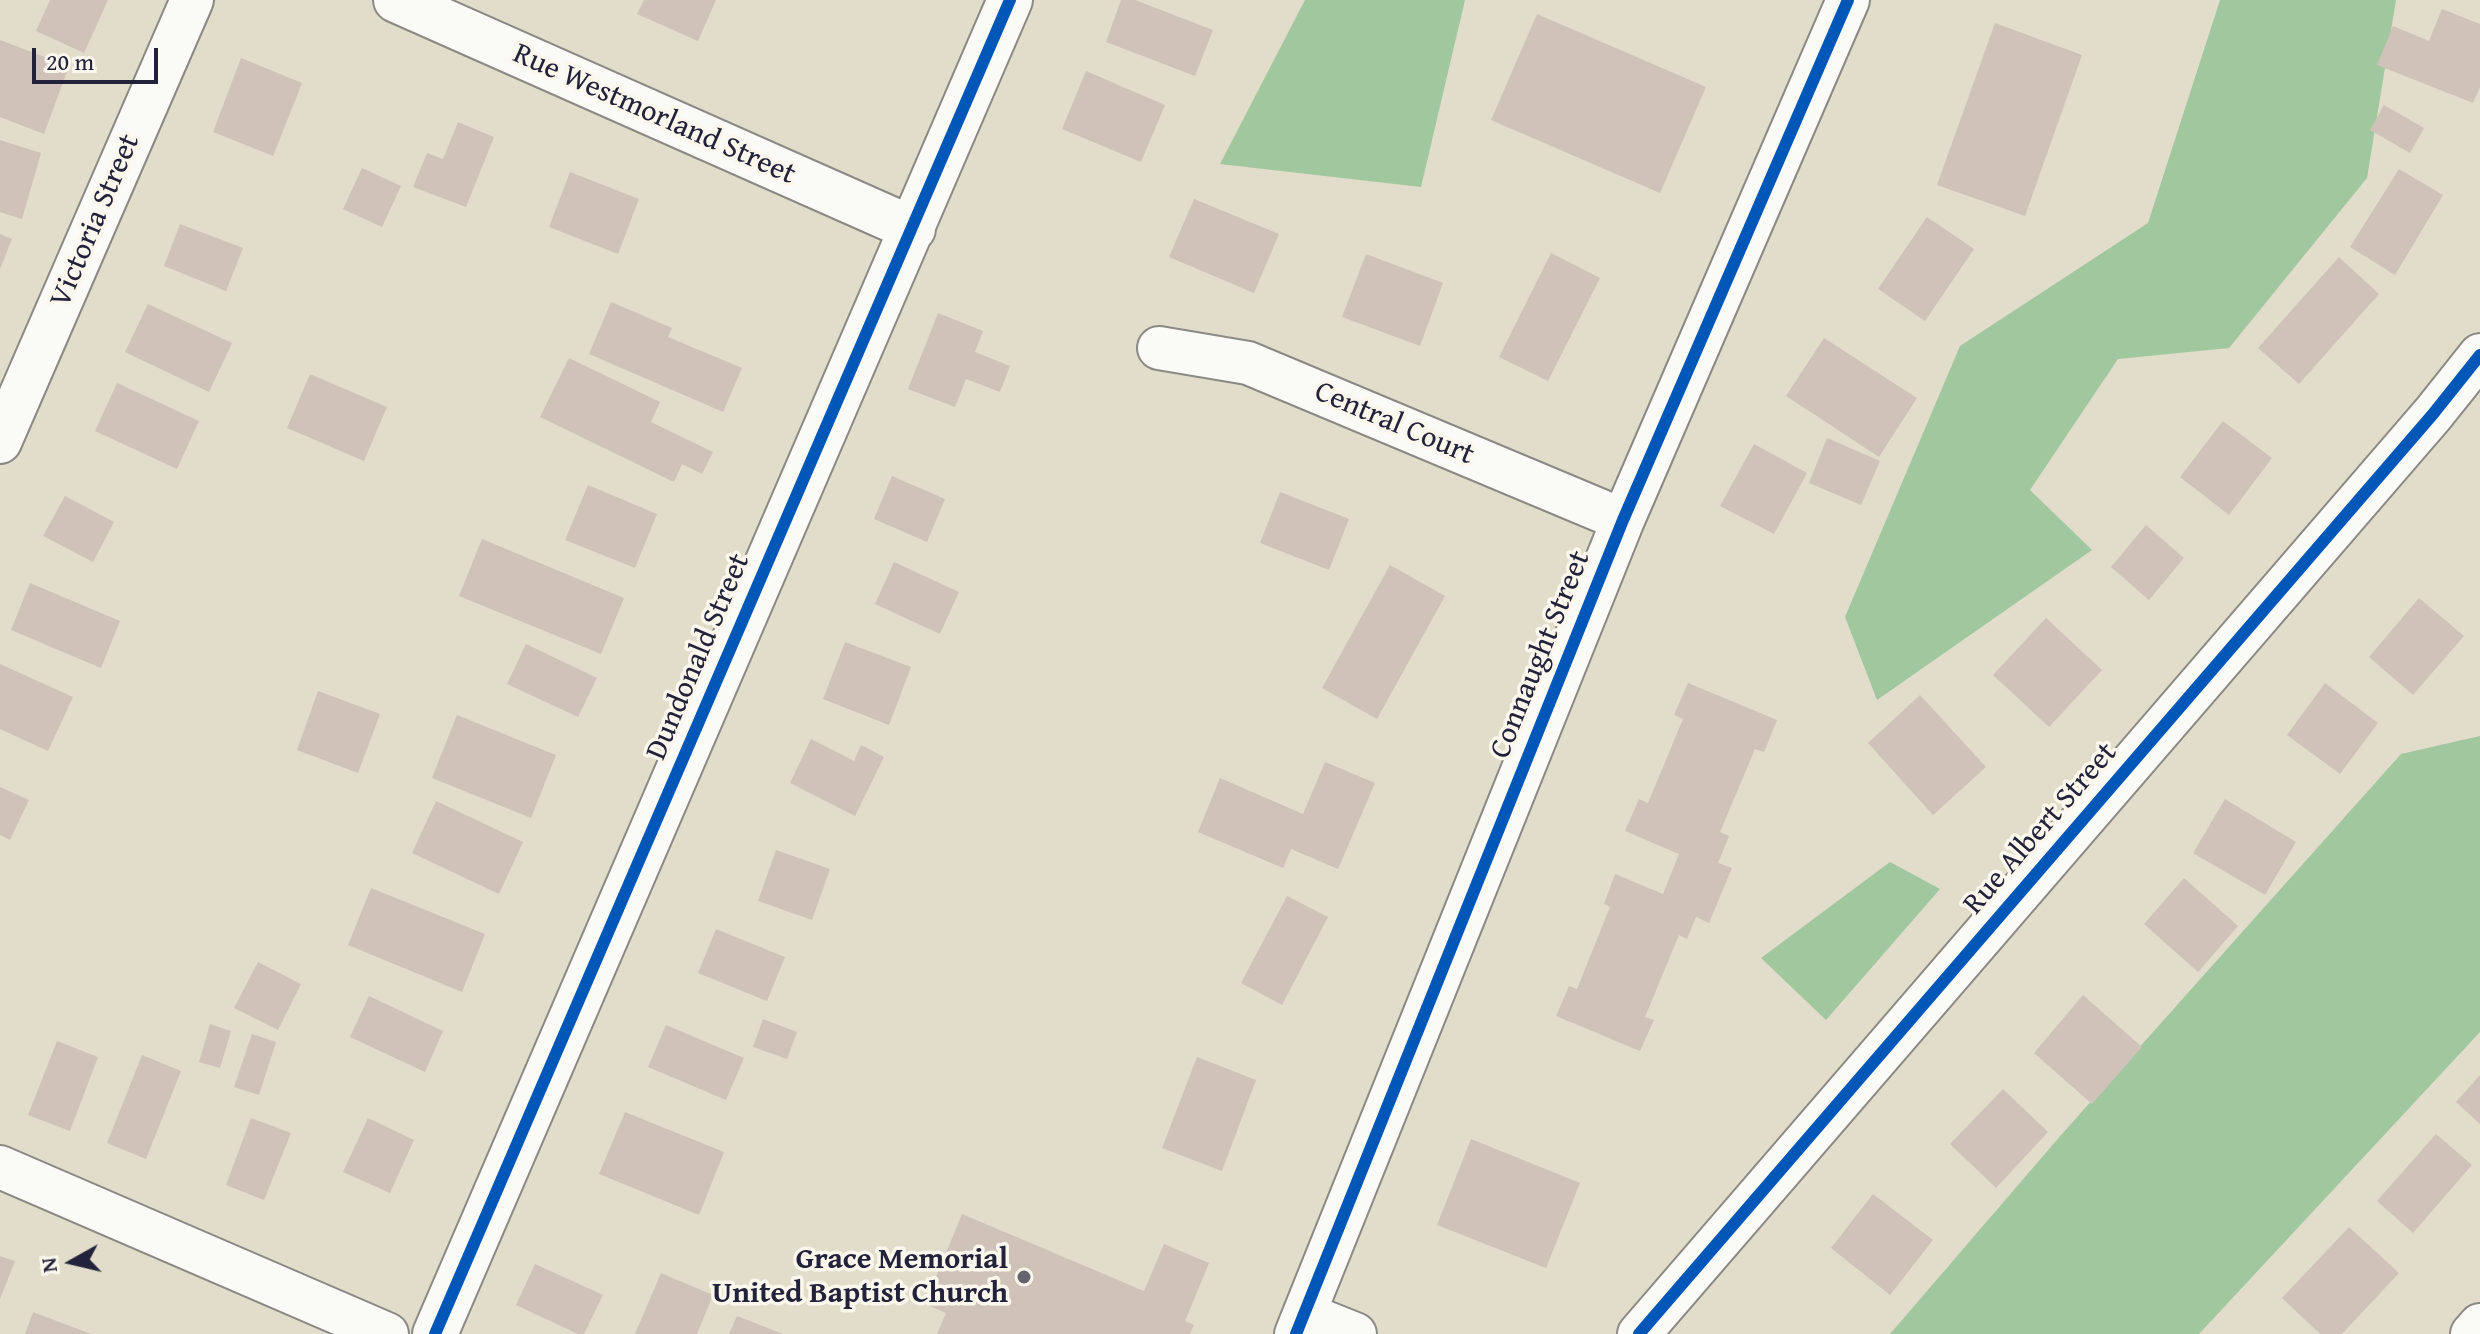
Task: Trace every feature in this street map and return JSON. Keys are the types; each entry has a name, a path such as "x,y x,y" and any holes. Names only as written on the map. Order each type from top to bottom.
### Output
{"street":[{"name":"Victoria Street","path":"0,442 192,0"},
{"name":"Rue Westmorland Street","path":"396,0 913,229"},
{"name":"Dundonald Street","path":"435,1334 1010,0"},
{"name":"Connaught Street","path":"1300,1324 1623,520 1848,0"},
{"name":"Central Court","path":"1159,348 1248,363 1623,520"},
{"name":"Rue Albert Street","path":"1639,1334 2413,438 2480,355"},
{"path":"0,1167 387,1334"},
{"path":"1300,1324 1355,1334"},
{"path":"2472,1334 2480,1325"}],"green space":[{"path":"1305,0 1465,0 1421,187 1220,164"},
{"path":"2220,0 2396,0 2367,178 2229,348 2118,359 2030,490 2092,550 1877,700 1845,617 1960,346 2148,223"},
{"path":"2480,736 2480,1032 2199,1334 1890,1334 2062,1134 2401,754"},
{"path":"1890,862 1940,889 1826,1020 1761,958"}],"building":[{"path":"50,0 108,0 84,53 36,31"},
{"path":"644,0 716,0 698,41 637,14"},
{"path":"1121,0 1135,0 1213,30 1195,76 1106,42"},
{"path":"2442,9 2480,24 2480,87 2473,103 2377,65 2393,26 2429,41"},
{"path":"1537,14 1706,87 1660,193 1491,120"},
{"path":"1995,23 2082,55 2025,216 1937,185"},
{"path":"0,40 69,66 44,134 0,117"},
{"path":"241,58 302,83 273,156 213,132"},
{"path":"1086,71 1165,105 1141,162 1062,129"},
{"path":"2384,105 2424,128 2410,153 2370,130"},
{"path":"458,122 494,137 466,207 413,187 427,153 443,159"},
{"path":"0,140 41,153 22,219 0,212"},
{"path":"362,168 401,186 382,227 343,209"},
{"path":"2399,169 2443,195 2395,275 2350,247"},
{"path":"570,172 639,199 618,254 549,227"},
{"path":"1194,199 1279,234 1254,293 1169,257"},
{"path":"1927,217 1974,249 1925,321 1878,289"},
{"path":"180,224 243,248 226,291 164,266"},
{"path":"0,234 12,239 0,269"},
{"path":"1551,253 1600,278 1548,381 1499,357"},
{"path":"1366,254 1443,283 1420,346 1342,317"},
{"path":"2339,257 2379,294 2299,384 2258,348"},
{"path":"611,302 672,328 668,337 742,368 723,412 589,354"},
{"path":"148,304 232,343 209,392 125,352"},
{"path":"938,313 983,331 975,352 1010,366 1000,392 966,379 955,407 908,389"},
{"path":"1824,338 1917,398 1879,457 1786,396"},
{"path":"569,358 660,402 651,422 713,452 702,474 682,464 674,482 540,417"},
{"path":"310,374 387,407 364,461 287,428"},
{"path":"117,383 199,421 177,469 95,431"},
{"path":"2223,421 2272,458 2229,515 2180,477"},
{"path":"1827,438 1880,461 1861,505 1809,483"},
{"path":"1754,444 1807,473 1774,534 1720,506"},
{"path":"892,476 945,499 927,542 874,519"},
{"path":"588,485 657,514 635,568 565,540"},
{"path":"1280,492 1349,519 1329,570 1260,543"},
{"path":"65,496 114,522 93,562 43,536"},
{"path":"2146,525 2184,558 2149,600 2111,567"},
{"path":"482,539 624,598 601,654 459,596"},
{"path":"894,562 959,592 940,634 875,604"},
{"path":"1390,565 1445,596 1377,719 1322,688"},
{"path":"30,583 120,621 101,668 11,630"},
{"path":"2419,598 2464,636 2413,695 2369,657"},
{"path":"2046,618 2102,670 2049,727 1993,675"},
{"path":"845,642 911,667 889,725 823,699"},
{"path":"526,644 597,678 578,717 507,684"},
{"path":"0,664 73,697 48,751 0,729"},
{"path":"1688,683 1777,720 1764,752 1755,749 1720,832 1729,836 1718,863 1732,868 1709,923 1696,917 1687,939 1679,935 1645,1017 1654,1020 1640,1051 1556,1016 1569,986 1577,989 1610,907 1604,904 1615,874 1663,894 1679,854 1625,831 1639,799 1648,803 1683,719 1674,715"},
{"path":"2325,683 2378,723 2340,774 2287,735"},
{"path":"318,691 380,714 358,773 297,750"},
{"path":"1920,695 1986,767 1933,815 1868,743"},
{"path":"457,715 556,755 531,818 432,778"},
{"path":"811,739 854,761 861,745 884,757 855,816 790,783"},
{"path":"1325,762 1375,783 1338,869 1291,849 1283,868 1198,832 1220,778 1303,814"},
{"path":"0,787 29,800 10,840 0,835"},
{"path":"2225,799 2296,842 2265,895 2193,853"},
{"path":"436,801 523,842 499,894 412,853"},
{"path":"776,850 830,869 812,920 758,901"},
{"path":"2184,878 2238,926 2198,972 2144,924"},
{"path":"371,888 485,934 462,992 348,945"},
{"path":"1287,896 1328,917 1282,1005 1241,983"},
{"path":"716,929 785,957 767,1001 698,973"},
{"path":"258,962 301,984 278,1030 234,1008"},
{"path":"2083,995 2142,1047 2092,1104 2034,1053"},
{"path":"369,996 443,1031 425,1072 350,1037"},
{"path":"763,1019 797,1032 787,1059 753,1047"},
{"path":"210,1024 231,1031 220,1068 199,1062"},
{"path":"666,1025 744,1058 726,1100 648,1067"},
{"path":"252,1034 276,1042 259,1095 234,1087"},
{"path":"57,1041 98,1057 70,1131 28,1115"},
{"path":"142,1055 181,1071 146,1159 107,1143"},
{"path":"1197,1057 1256,1080 1222,1171 1162,1148"},
{"path":"2480,1075 2480,1124 2456,1102"},
{"path":"2003,1089 2048,1132 1996,1188 1950,1144"},
{"path":"625,1112 724,1152 699,1215 599,1174"},
{"path":"251,1118 291,1133 264,1200 226,1185"},
{"path":"368,1118 414,1140 390,1193 343,1172"},
{"path":"2436,1134 2472,1165 2413,1233 2377,1201"},
{"path":"1471,1139 1580,1183 1546,1268 1437,1225"},
{"path":"1873,1194 1933,1240 1890,1295 1831,1248"},
{"name":"Grace Memorial United Baptist Church","path":"962,1214 1144,1291 1164,1244 1209,1263 1185,1321 1194,1325 1190,1334 937,1334 946,1313 925,1304"},
{"path":"2349,1227 2399,1273 2342,1334 2320,1334 2282,1298"},
{"path":"0,1256 15,1261 0,1299"},
{"path":"535,1264 603,1295 584,1334 516,1305"},
{"path":"661,1273 713,1295 697,1334 635,1334"},
{"path":"33,1312 91,1334 25,1334"},
{"path":"737,1316 783,1334 729,1334"}],"cycle path":[{"path":"435,1334 1010,0"},
{"path":"1296,1334 1623,520 1848,0"},
{"path":"1639,1334 2433,414 2480,355"}],"place":[{"name":"Grace Memorial United Baptist Church","path":"1024,1277"}]}
